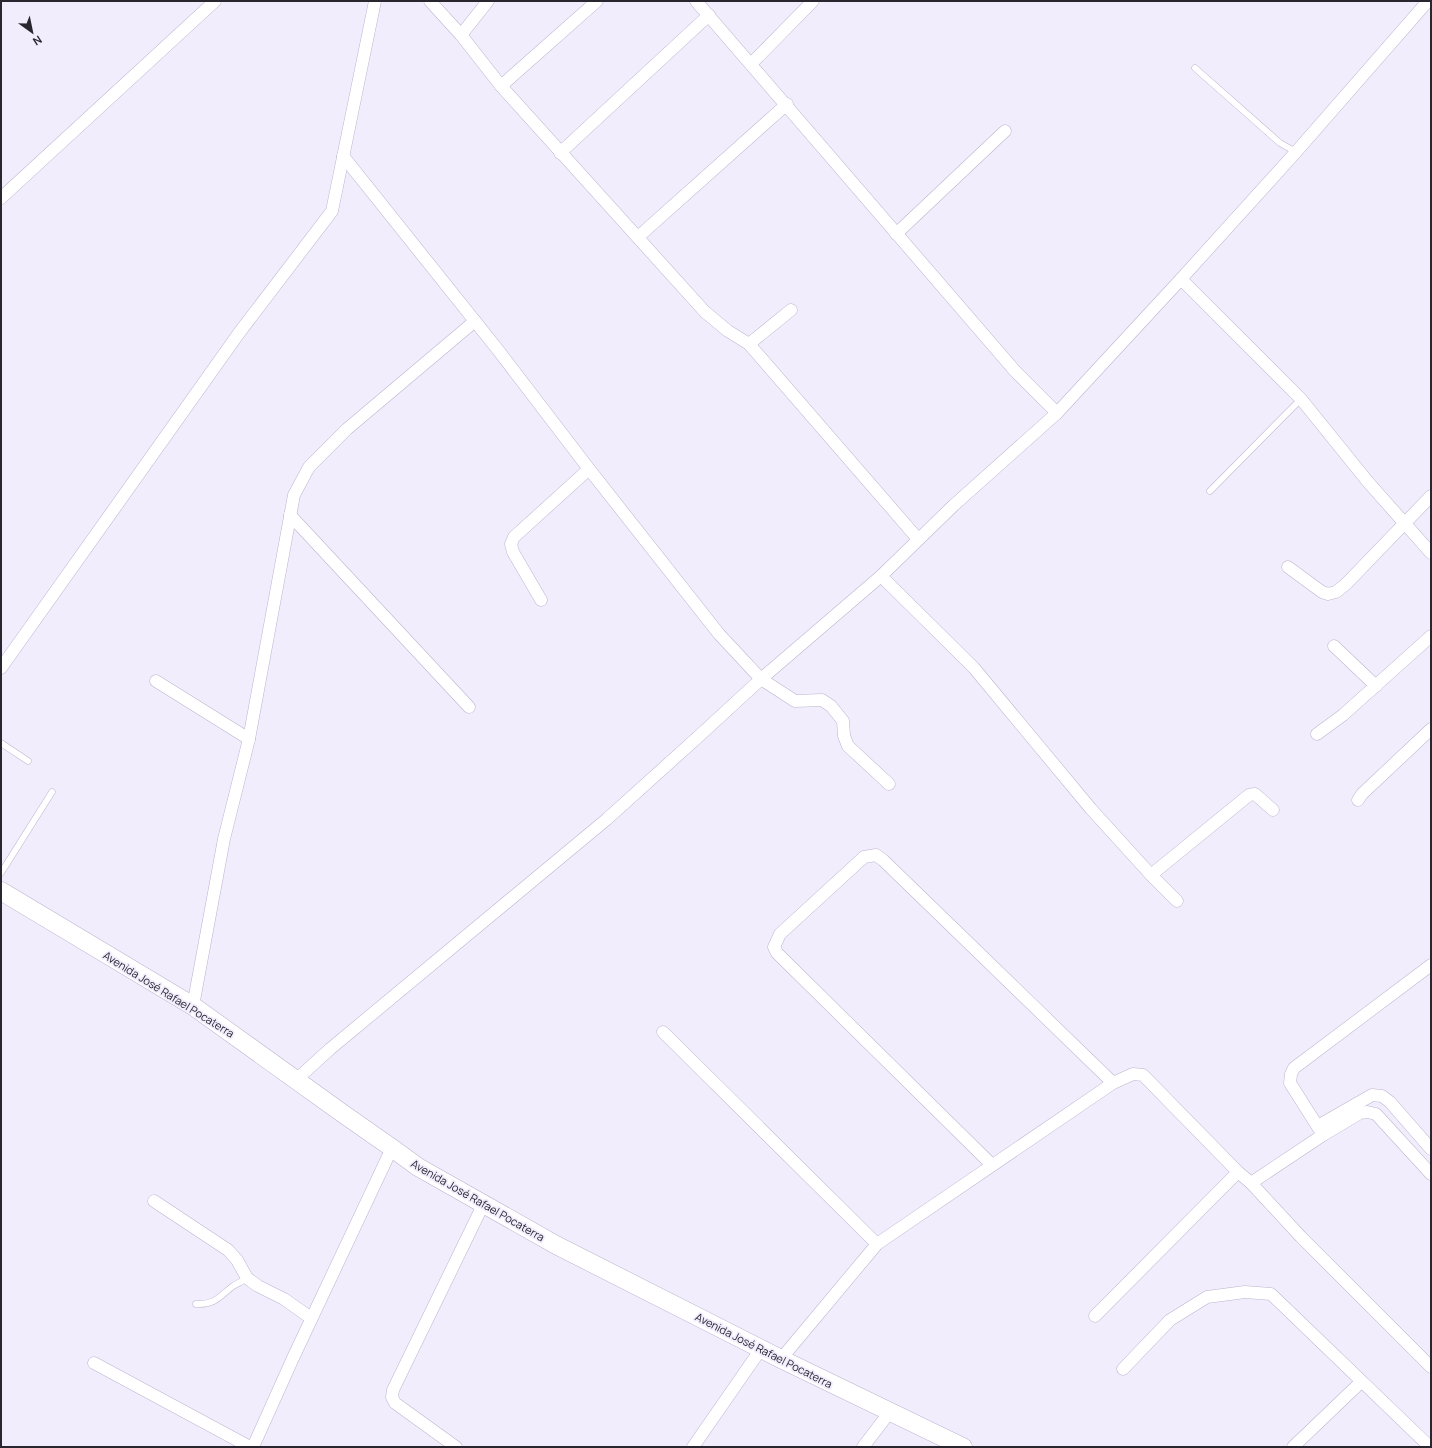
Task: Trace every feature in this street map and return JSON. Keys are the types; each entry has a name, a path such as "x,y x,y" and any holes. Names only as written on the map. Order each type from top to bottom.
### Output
{"street":[{"path":"1,198 215,1"},
{"path":"1,668 239,333 332,211 375,1"},
{"path":"430,1 461,35 501,86 560,153 638,237 704,312 728,331 749,344 918,539"},
{"path":"461,35 488,1"},
{"path":"501,86 597,1"},
{"path":"696,1 787,104 896,234 1015,371 1057,413"},
{"path":"751,64 813,1"},
{"path":"296,1080 330,1049 607,819 761,679 881,576 918,539 1057,413 1296,152 1428,1"},
{"path":"560,153 709,14"},
{"path":"638,237 787,104"},
{"path":"896,234 1005,130"},
{"path":"343,156 475,321 718,634 761,679 795,701 822,700 831,706 843,721 844,736 848,746 889,784"},
{"path":"1181,279 1301,398 1368,482 1431,553"},
{"path":"749,344 791,310"},
{"path":"193,1006 224,839 249,739 294,495 309,467 347,429 475,321"},
{"path":"542,600 513,552 511,544 514,537 589,469"},
{"path":"1288,567 1322,592 1328,594 1336,592 1356,574 1431,496"},
{"path":"290,516 469,707"},
{"path":"881,576 974,668 1090,809 1177,901"},
{"path":"1317,734 1343,715 1431,636"},
{"path":"1334,646 1376,686"},
{"path":"156,681 249,739"},
{"path":"1358,800 1362,794 1431,729"},
{"path":"1151,875 1249,795 1255,794 1273,810"},
{"path":"992,1165 776,953 774,947 780,934 864,857 876,855 883,860 1113,1083"},
{"name":"Avenida José Rafael Pocaterra","path":"1,891 193,1006 418,1167 483,1205 556,1245 761,1349 963,1447"},
{"path":"1321,1130 1290,1083 1291,1074 1294,1068 1431,965"},
{"path":"663,1032 877,1244"},
{"path":"781,1359 877,1244 1113,1083 1133,1074 1143,1075 1238,1172 1251,1183 1301,1237 1431,1367"},
{"path":"1251,1183 1321,1130 1372,1095 1382,1096 1390,1102 1431,1149"},
{"path":"1321,1130 1360,1113 1367,1112 1376,1114 1431,1174"},
{"path":"94,1363 252,1447 311,1318 392,1148"},
{"path":"1095,1316 1238,1172"},
{"path":"154,1200 228,1250 237,1260 247,1278 258,1286 284,1299 311,1318"},
{"path":"456,1447 395,1403 392,1397 396,1383 483,1205"},
{"path":"1123,1369 1170,1320 1207,1297 1245,1292 1271,1294 1430,1447"},
{"path":"693,1447 761,1349"},
{"path":"1293,1447 1361,1382"},
{"path":"863,1447 890,1412"}],"lane":[{"path":"1195,68 1280,143 1296,152"},
{"path":"1210,491 1301,398"},
{"path":"1,743 28,762"},
{"path":"1,874 52,792"},
{"path":"196,1304 204,1305 213,1302 247,1278"}]}
